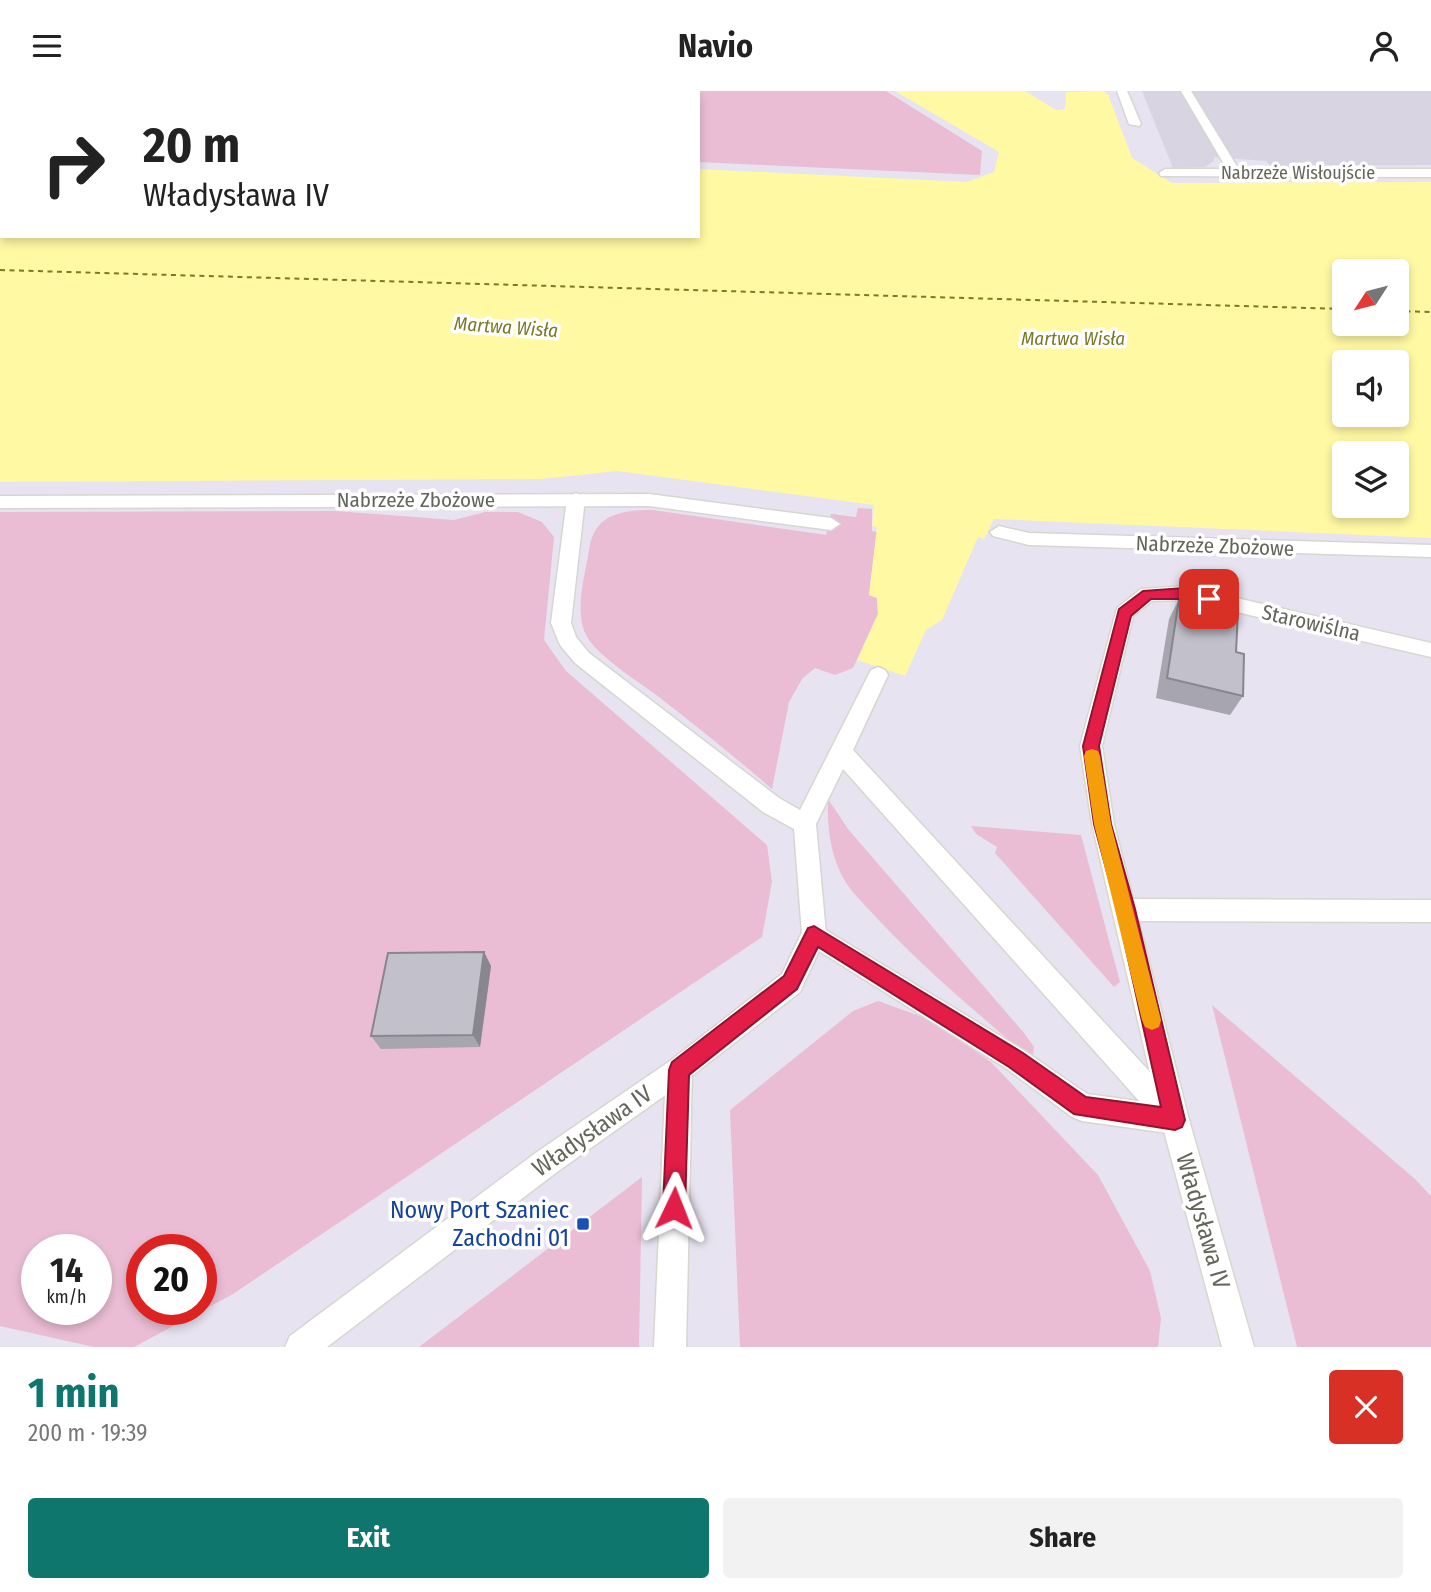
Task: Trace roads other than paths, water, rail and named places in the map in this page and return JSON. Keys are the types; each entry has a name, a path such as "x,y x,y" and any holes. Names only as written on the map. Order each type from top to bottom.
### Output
{"street":[{"path":"1122,91 1135,124"},
{"path":"1186,91 1235,173"},
{"name":"Nabrzeże Wisłoujście","path":"1165,173 1431,173"},
{"path":"576,499 561,623 567,640 582,658 761,797 805,824"},
{"name":"Nabrzeże Zbożowe","path":"0,502 649,500 831,524"},
{"name":"Nabrzeże Zbożowe","path":"999,532 1029,539 1431,551"},
{"name":"Starowiślna","path":"1175,1120 1126,909 1102,824 1091,746 1124,613 1148,594 1185,593 1431,650"},
{"path":"878,675 805,824 814,934 1016,1060 1082,1107 1175,1120"},
{"path":"841,752 1175,1120"},
{"path":"1126,909 1431,911"},
{"name":"Władysława IV","path":"301,1347 547,1162 679,1070 791,983 814,934"},
{"path":"670,1347 679,1070"},
{"name":"Władysława IV","path":"1175,1120 1238,1347"}],"water":[{"name":"Martwa Wisła","path":"895,91 1025,91 1056,110 1065,109 1066,92 1102,91 1108,94 1132,158 1172,183 1431,182 1431,538 994,519 984,539 978,537 942,620 926,630 905,676 857,660 878,614 877,598 869,595 877,527 872,526 874,505 617,471 541,479 0,482 0,238 700,238 700,169 967,182 994,172 999,152"}],"place":[{"name":"Nowy Port Szaniec Zachodni 01","path":"583,1224"}]}
